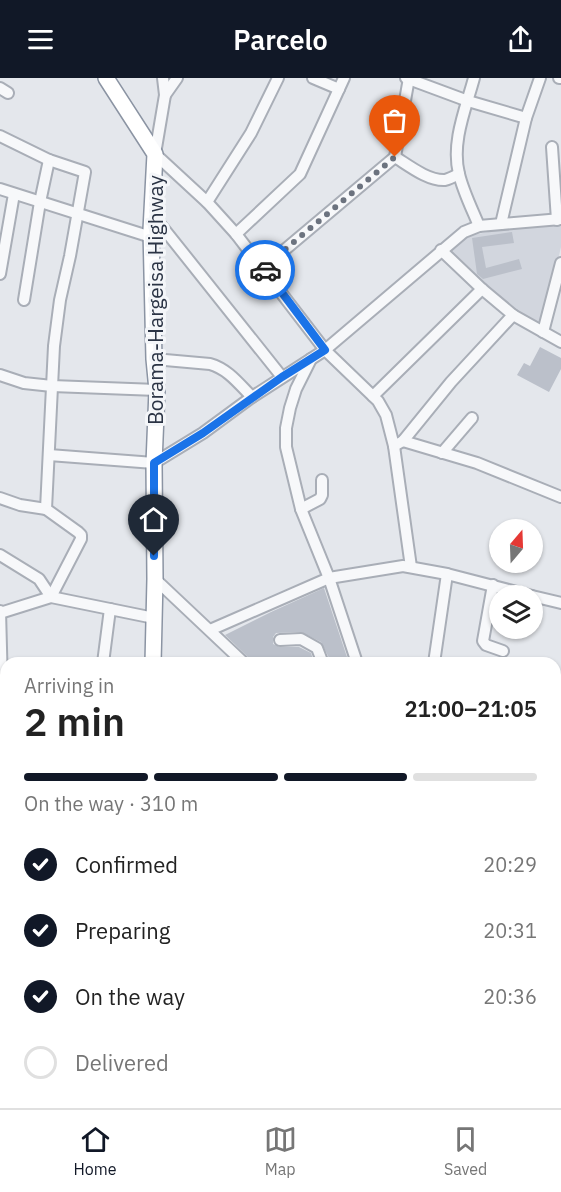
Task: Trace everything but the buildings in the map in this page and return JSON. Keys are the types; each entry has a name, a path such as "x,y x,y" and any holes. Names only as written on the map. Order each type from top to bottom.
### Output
{"highway":[{"path":"106,78 155,154"},
{"name":"Borama-Hargeisa Highway","path":"153,657 154,463 157,390 151,237 155,154"}],"street":[{"path":"163,78 165,95 155,154 207,202 236,234 325,350 373,396 386,416 399,444 411,567"},
{"path":"165,95 177,78"},
{"path":"207,202 250,133 278,78"},
{"path":"313,78 339,90"},
{"path":"236,234 300,174 344,78"},
{"path":"263,268 395,157 408,78 526,118"},
{"path":"474,78 457,144 457,158 459,174 479,226"},
{"path":"501,224 526,118 540,78"},
{"path":"0,138 49,160 85,172 60,300 54,345 45,509"},
{"path":"49,455 154,463 203,433 252,397 325,350 465,231 479,226 559,219 552,147"},
{"path":"395,157 417,172 431,177 444,180 459,174"},
{"path":"24,300 39,202 49,160"},
{"path":"0,189 151,237"},
{"path":"0,273 14,194"},
{"path":"152,214 282,377"},
{"path":"441,250 513,315 561,342"},
{"path":"543,332 561,263"},
{"path":"373,396 482,289"},
{"path":"399,444 451,382 513,315"},
{"path":"312,358 296,389 286,428 286,447 301,509 329,578 355,657"},
{"path":"154,359 218,366 225,369 252,397"},
{"path":"0,375 24,382 52,386 157,390"},
{"path":"442,453 472,418"},
{"path":"399,444 477,463 561,497"},
{"path":"301,509 320,499 322,480"},
{"path":"0,498 20,505 45,509 81,535 51,597"},
{"path":"0,555 39,579 51,597"},
{"path":"210,630 329,578 385,568 411,567 493,585"},
{"path":"435,657 447,574"},
{"path":"155,579 210,630 233,657"},
{"path":"3,657 0,612 51,597 154,618"},
{"path":"543,599 561,603"},
{"path":"489,607 483,641 486,645 503,651"},
{"path":"104,657 110,609"},
{"path":"280,640 301,639 317,648 320,657"}],"shaded area":[{"path":"561,225 561,247 542,326 514,311 483,286 449,250 472,235 505,229"}],"way so far":[{"path":"265,270 263,268 395,157"}],"route":[{"path":"154,556 154,463 203,433 252,397 325,350 265,270"}]}
